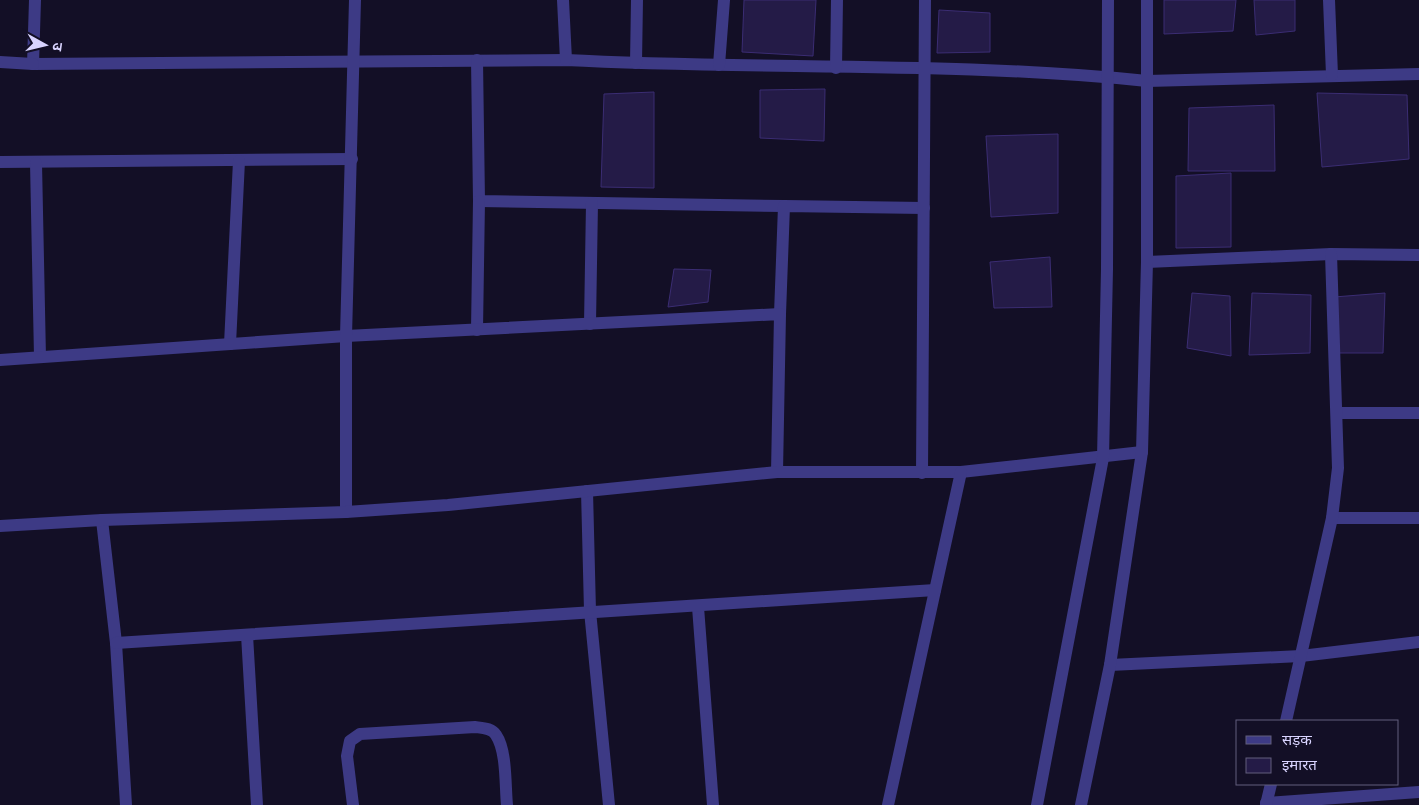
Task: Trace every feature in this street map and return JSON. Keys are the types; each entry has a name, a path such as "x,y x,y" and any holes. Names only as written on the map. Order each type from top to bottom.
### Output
{"street":[{"path":"33,64 35,0"},
{"path":"346,512 346,336 355,0"},
{"path":"563,0 566,60"},
{"path":"636,63 637,0"},
{"path":"719,65 724,0"},
{"path":"836,68 837,0"},
{"path":"922,473 925,0"},
{"path":"1037,805 1103,458 1108,270 1108,0"},
{"path":"1081,805 1110,665 1142,452 1147,262 1148,0"},
{"path":"1329,0 1332,75"},
{"path":"0,62 33,64 353,60 566,60 836,68 924,68 1108,77 1147,81 1419,74"},
{"path":"477,60 479,201 477,330"},
{"path":"0,162 352,159"},
{"path":"230,344 239,161"},
{"path":"36,163 40,357"},
{"path":"479,201 924,208"},
{"path":"590,324 592,203"},
{"path":"777,472 784,206"},
{"path":"1147,262 1331,254 1419,255"},
{"path":"1286,720 1332,518 1338,468 1331,254"},
{"path":"0,360 346,336 780,314"},
{"path":"1337,413 1419,413"},
{"path":"0,526 102,520 346,512 448,505 777,472 961,472 1103,458 1142,452"},
{"path":"888,805 961,472"},
{"path":"587,490 590,611 609,805"},
{"path":"1332,518 1419,518"},
{"path":"102,520 116,643 126,805"},
{"path":"116,643 590,611 698,607 935,590"},
{"path":"698,607 713,805"},
{"path":"247,635 257,805"},
{"path":"1110,665 1301,656 1419,642"},
{"path":"354,805 347,756 350,741 360,734 475,727 488,728 496,734 500,744 507,805"},
{"path":"1270,785 1266,804 1419,792"}],"building":[{"path":"744,0 816,0 813,56 742,52"},
{"path":"1164,0 1236,0 1233,31 1164,34"},
{"path":"1254,0 1295,0 1295,31 1256,35"},
{"path":"939,10 990,13 990,52 937,53"},
{"path":"825,89 824,141 760,138 760,90"},
{"path":"654,92 654,188 601,187 604,94"},
{"path":"1317,93 1407,95 1409,159 1322,167"},
{"path":"1274,105 1275,171 1188,171 1189,108"},
{"path":"1058,134 1058,213 991,217 986,136"},
{"path":"1231,173 1231,247 1176,248 1176,176"},
{"path":"1050,257 1052,307 994,308 990,262"},
{"path":"674,269 711,270 708,302 668,307"},
{"path":"1192,293 1230,296 1231,356 1187,348"},
{"path":"1252,293 1311,295 1310,353 1249,355"},
{"path":"1385,293 1383,353 1337,353 1334,297"}]}
